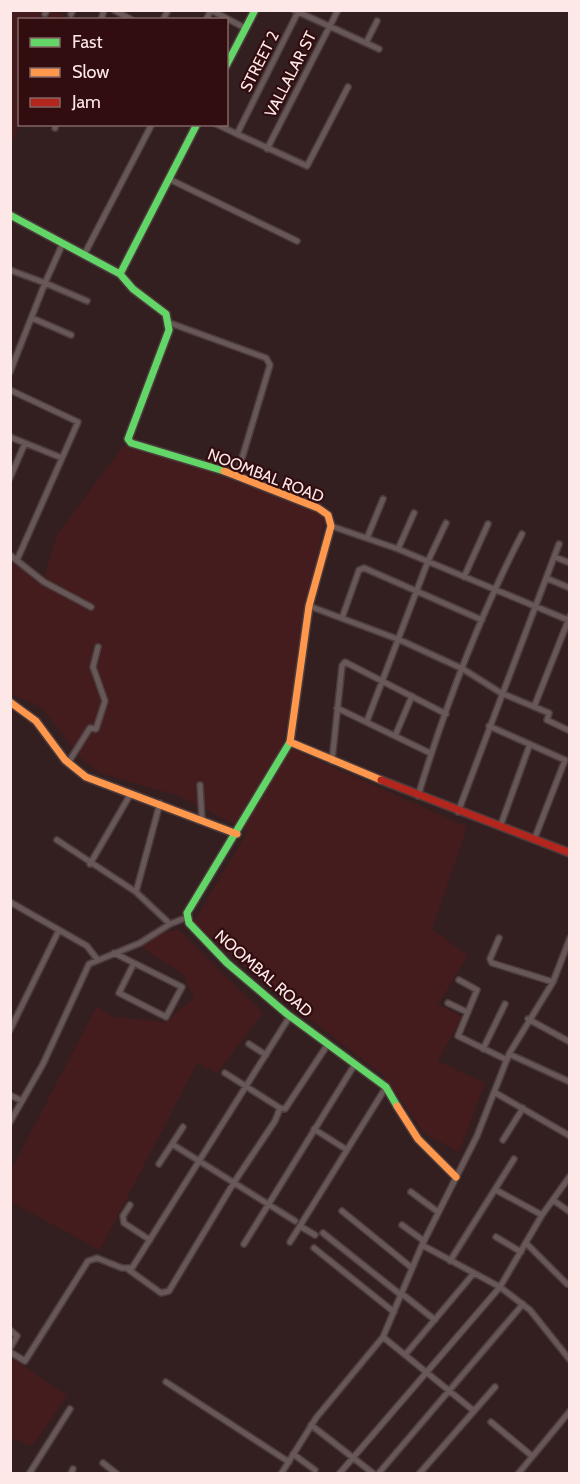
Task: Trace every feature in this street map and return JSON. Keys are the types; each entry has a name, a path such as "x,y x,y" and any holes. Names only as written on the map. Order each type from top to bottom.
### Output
{"street":[{"path":"114,10 128,18"},
{"path":"211,10 226,18"},
{"path":"228,62 255,10"},
{"name":"VALLALAR ST","path":"267,149 338,10"},
{"path":"297,11 379,49"},
{"name":"STREET 2","path":"237,135 297,11"},
{"path":"228,19 245,28"},
{"path":"366,42 377,21"},
{"path":"220,126 307,166 348,87"},
{"path":"85,253 151,126"},
{"path":"120,274 196,126"},
{"path":"169,179 297,241"},
{"path":"10,215 85,253 120,274 133,289 161,308 170,323 266,358 270,365 237,476"},
{"path":"10,372 63,243"},
{"path":"10,270 87,301"},
{"path":"32,318 71,335"},
{"name":"NOOMBAL ROAD","path":"170,323 128,439 131,443 237,476 327,513 331,526 309,606 290,742"},
{"path":"10,390 78,422 17,560"},
{"path":"10,437 62,458"},
{"path":"10,478 25,443"},
{"path":"367,538 383,499"},
{"path":"398,549 414,513"},
{"path":"367,721 428,561 446,523"},
{"path":"464,577 488,524"},
{"path":"331,526 398,549 569,618 534,707"},
{"path":"418,796 430,753 494,588 522,534"},
{"path":"458,812 559,544"},
{"path":"10,555 44,582 91,607"},
{"path":"555,557 570,563"},
{"path":"342,618 359,570 364,568 482,620"},
{"path":"546,578 570,588"},
{"path":"309,606 399,640 463,669 501,693 549,713 547,720 570,731"},
{"path":"68,763 90,728 96,729 105,701 93,667 98,647"},
{"path":"332,761 342,666 345,662 446,714"},
{"path":"395,736 412,696"},
{"path":"10,702 36,721 68,763 89,779 130,795 160,803 237,834"},
{"path":"337,708 430,753"},
{"path":"489,726 568,761 534,840"},
{"path":"10,1122 43,1064 90,964 97,959 140,943 170,924 188,917 187,913 237,834 290,742 458,812 570,853"},
{"path":"500,828 530,744"},
{"path":"200,785 202,820"},
{"path":"90,864 130,795"},
{"path":"136,892 160,803"},
{"path":"57,840 90,864 136,892 170,924"},
{"path":"10,902 87,946 97,959"},
{"name":"NOOMBAL ROAD","path":"188,917 189,923 227,963 290,1016 386,1087 417,1139 456,1177"},
{"path":"10,1030 59,930"},
{"path":"499,938 490,959 492,963 553,982"},
{"path":"281,1473 311,1425 383,1337 423,1243 477,1136 508,1057 528,1018 553,982 570,938"},
{"path":"114,953 182,987 166,1017 119,993"},
{"path":"115,1001 134,963"},
{"path":"459,980 477,990 458,1036 483,1049 570,1082"},
{"path":"448,1003 467,1012"},
{"path":"483,1049 505,1004"},
{"path":"129,1270 247,1088 290,1016"},
{"path":"528,1018 570,1042"},
{"path":"249,1044 266,1055"},
{"path":"225,1073 285,1109 328,1044"},
{"path":"244,1244 355,1064"},
{"path":"290,1242 298,1224 386,1087"},
{"path":"494,1092 570,1136"},
{"path":"10,1095 22,1101"},
{"path":"10,1352 25,1361 88,1261 97,1258 129,1270 161,1293 169,1292 233,1184 275,1121 280,1108"},
{"path":"503,1140 523,1108"},
{"path":"159,1164 183,1126"},
{"path":"314,1129 346,1150"},
{"path":"172,1144 315,1235"},
{"path":"450,1261 514,1159"},
{"path":"339,1473 500,1287 542,1215 570,1176"},
{"path":"496,1190 542,1215"},
{"path":"411,1192 438,1212"},
{"path":"553,1200 570,1212"},
{"path":"130,1205 123,1216 124,1222 150,1240"},
{"path":"342,1211 412,1268"},
{"path":"402,1225 450,1261 500,1287 523,1304 570,1360"},
{"path":"323,1233 435,1320"},
{"path":"496,1237 521,1252"},
{"path":"526,1243 567,1284"},
{"path":"314,1248 394,1312"},
{"path":"405,1355 474,1273"},
{"path":"311,1425 376,1473 523,1304"},
{"path":"10,1330 17,1336 10,1348"},
{"path":"383,1337 474,1411"},
{"path":"166,1382 289,1462"},
{"path":"419,1473 495,1387"},
{"path":"29,1473 69,1409"},
{"path":"518,1473 570,1411"},
{"path":"491,1422 532,1456"},
{"path":"293,1454 315,1470"},
{"path":"103,1463 117,1473"}],"shaded area":[{"path":"11,11 53,11 69,17 18,18 20,126 11,145"},
{"path":"124,445 198,467 325,516 283,745 467,827 432,929 468,956 438,1004 462,1017 438,1061 485,1083 459,1152 424,1133 383,1075 276,993 193,923 248,831 179,796 100,773 80,757 41,707 11,694 10,555 44,578 57,535"},
{"path":"179,930 263,1013 217,1073 197,1063 100,1250 11,1202 10,1172 97,1006 113,1017 166,1022 194,998 183,974 143,948 146,935"},
{"path":"11,1357 67,1396 32,1446 11,1438"}],"traffic: fast":[{"path":"228,62 255,10"},
{"path":"120,274 196,126"},
{"path":"10,215 120,274 133,289 166,314 169,330 128,439 131,443 224,471"},
{"path":"290,742 187,913 189,923 227,963 287,1014 386,1087 397,1106"}],"traffic: slow":[{"path":"224,471 318,508 328,515 331,526 309,606 290,742 381,780"},
{"path":"10,702 36,721 65,760 86,777 237,834"},
{"path":"397,1106 418,1139 456,1177"}],"traffic: jam":[{"path":"381,780 570,853"}]}
